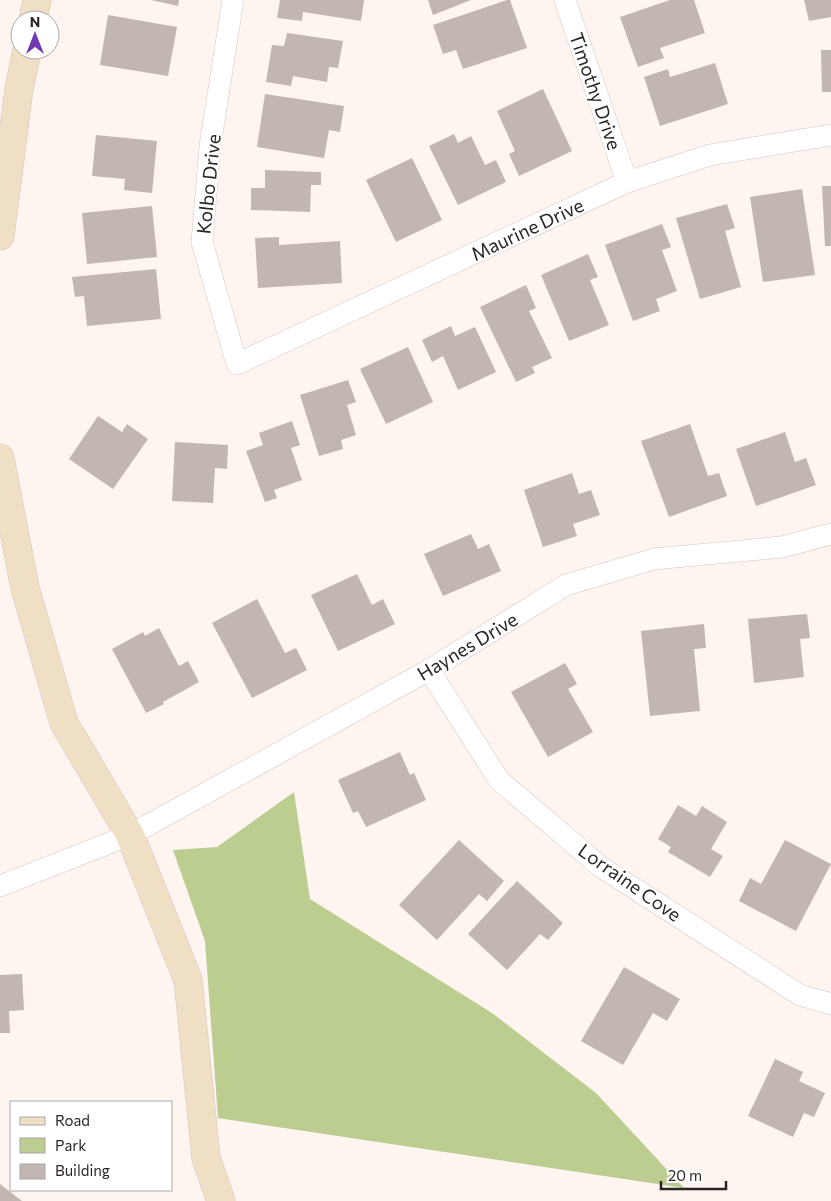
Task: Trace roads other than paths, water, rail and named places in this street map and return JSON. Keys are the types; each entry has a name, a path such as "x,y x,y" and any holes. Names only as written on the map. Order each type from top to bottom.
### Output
{"street":[{"name":"Kolbo Drive","path":"233,0 210,146 202,242 237,364"},
{"name":"Timothy Drive","path":"565,0 627,182"},
{"path":"0,236 24,60"},
{"name":"Maurine Drive","path":"237,364 627,182 710,155 831,135"},
{"path":"0,458 25,588 64,723 130,835 188,980 206,1158 221,1201"},
{"name":"Haynes Drive","path":"0,886 130,835 429,670 566,585 654,559 782,548 831,534"},
{"name":"Lorraine Cove","path":"429,670 499,780 601,867 800,995 831,1004"}]}
